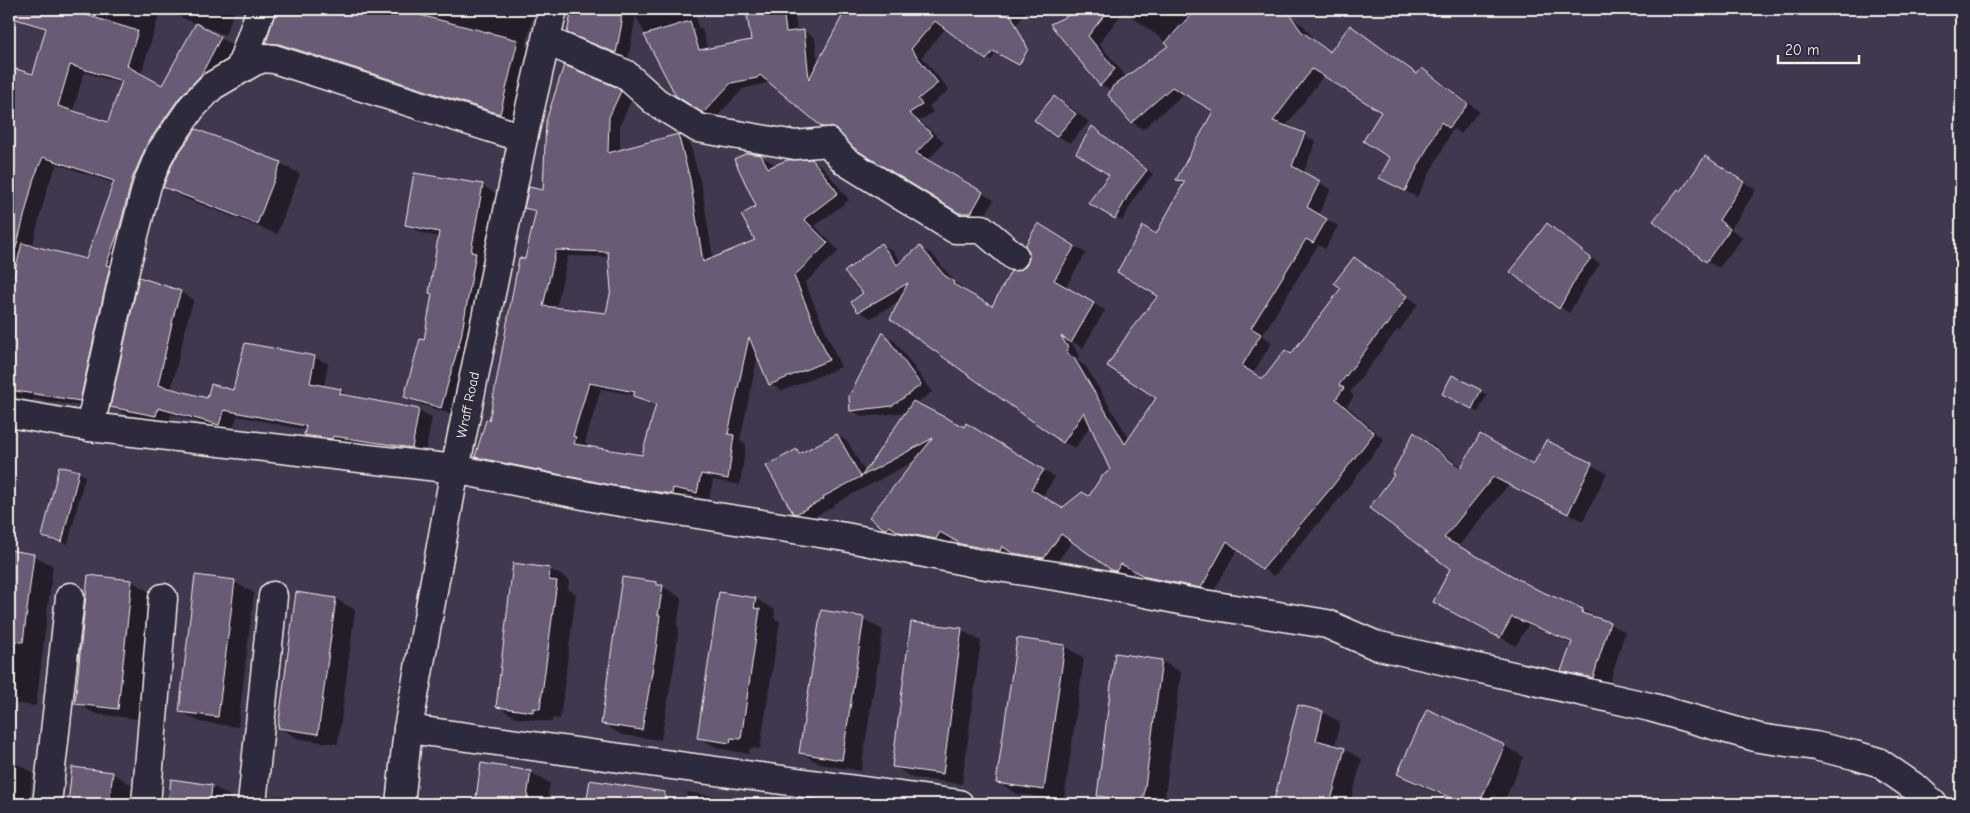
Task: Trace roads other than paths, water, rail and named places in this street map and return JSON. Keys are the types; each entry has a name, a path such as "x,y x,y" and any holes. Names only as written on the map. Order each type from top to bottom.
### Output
{"street":[{"path":"240,69 261,9"},
{"name":"Wraff Road","path":"400,804 408,730 455,469 523,138 553,9"},
{"path":"547,41 625,74 656,102 698,128 795,145 828,142 845,161 955,229 982,229 1014,256"},
{"path":"90,427 122,278 147,185 160,153 192,107 212,86 263,58 274,59 523,138"},
{"path":"9,413 90,427 455,469 608,500 845,537 980,564 1081,580 1185,601 1327,624 1374,645 1650,707 1759,738 1815,746 1878,762 1917,789 1933,804"},
{"path":"47,804 70,596"},
{"path":"252,804 273,596"},
{"path":"146,804 163,598"},
{"path":"408,730 959,804"}]}
